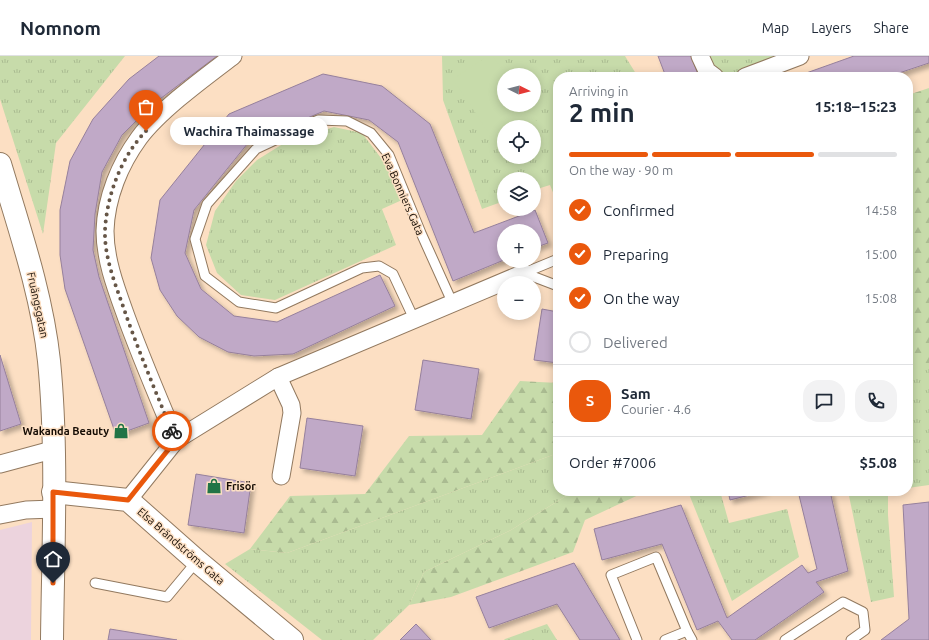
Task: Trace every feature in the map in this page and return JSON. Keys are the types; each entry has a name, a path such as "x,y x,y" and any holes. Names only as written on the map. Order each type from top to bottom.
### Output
{"street":[{"path":"176,440 120,298 109,262 105,230 112,188 126,158 140,137 161,115 233,56"},
{"path":"700,56 708,72"},
{"path":"758,72 800,56"},
{"name":"Fruängsgatan","path":"0,164 14,210 41,315 49,361 53,501 52,640"},
{"path":"128,500 176,440 278,377 524,273"},
{"path":"278,377 291,405 292,413 281,476"},
{"path":"0,464 52,450"},
{"name":"Elsa Brändströms Gata","path":"53,501 128,500 197,561 292,640"},
{"path":"0,515 26,510 53,501"}],"lane":[{"name":"Eva Bonniers Gata","path":"414,319 393,274 379,266 362,268 276,308 239,302 205,276 195,239 207,204 256,149 318,120 347,121 370,133 389,155 452,304"},
{"path":"524,273 553,261"},
{"path":"524,273 553,284"},
{"path":"637,640 611,575 656,557 692,640"},
{"path":"95,583 167,598 197,561"},
{"path":"785,640 843,602 863,612 865,630 851,640"},
{"path":"665,640 687,631"}],"shaded area":[{"path":"32,522 31,640 0,640 0,530"}],"green space":[{"path":"0,56 125,56 56,143 43,234 0,99"},
{"path":"442,56 625,56 635,72 553,72 553,192 550,185 541,188 541,172 497,172 497,204 482,209 443,100"},
{"path":"488,56 493,56 501,68 497,68 497,112 530,112 536,120 497,120 497,145 453,79"},
{"path":"710,56 790,56 790,58 748,72 717,72"},
{"path":"929,88 929,364 913,364 913,93"},
{"path":"334,127 362,133 384,162 402,200 382,209 396,245 275,300 241,295 217,273 206,245 215,211 236,181 257,160 286,142"},
{"path":"913,364 929,364 929,485 913,487"},
{"path":"520,381 553,383 553,455 287,553 250,549 290,496 365,494 409,436 482,435"},
{"path":"553,455 553,496 566,496 511,530 424,572 409,605 373,640 322,640 225,564 250,549 287,553"},
{"path":"566,496 636,496 585,520 573,552 451,597 409,605 424,572 511,530"},
{"path":"690,496 721,496 729,523 787,509 799,557 732,601"},
{"path":"849,496 888,496 894,597 871,602"},
{"path":"547,624 557,640 504,640 505,639"}],"building":[{"path":"159,56 217,56 152,105 122,135 102,172 95,214 93,250 99,277 149,423 116,435 65,289 60,255 60,210 70,161 93,119 129,79"},
{"path":"658,56 691,56 697,72 664,72"},
{"path":"854,56 929,56 929,63 902,72 809,72"},
{"path":"323,74 382,86 430,124 474,233 497,224 497,263 453,281 398,142 369,120 324,111 248,143 194,210 185,253 201,289 234,316 277,322 380,275 395,306 293,354 254,356 228,352 199,337 177,316 160,290 151,258 160,200 229,114"},
{"path":"519,216 537,216 541,224 498,224"},
{"path":"541,225 548,243 541,246"},
{"path":"542,309 553,311 553,362 534,360"},
{"path":"0,355 21,424 0,431"},
{"path":"423,360 479,369 471,419 415,410"},
{"path":"307,418 363,426 355,476 300,468"},
{"path":"196,474 251,483 244,533 188,525"},
{"path":"729,496 746,496 730,500"},
{"path":"799,496 831,496 848,571 816,582 824,592 755,640 732,640 718,621 697,630 662,544 602,560 594,529 681,505 727,618 802,565 808,573 817,569"},
{"path":"929,502 929,640 881,640 909,619 903,505"},
{"path":"574,563 620,640 580,640 557,604 489,628 476,597"},
{"path":"416,624 431,640 400,640"},
{"path":"110,629 177,640 108,640"}],"way so far":[{"path":"146,131 140,137 126,158 112,188 105,230 109,262 120,298 157,397 172,431"}],"place":[{"name":"Wachira Thaimassage","path":"146,131"},
{"name":"Wakanda Beauty","path":"121,431"},
{"name":"Frisör","path":"214,486"}],"route":[{"path":"53,583 53,492 128,500 176,440 172,431"}]}
